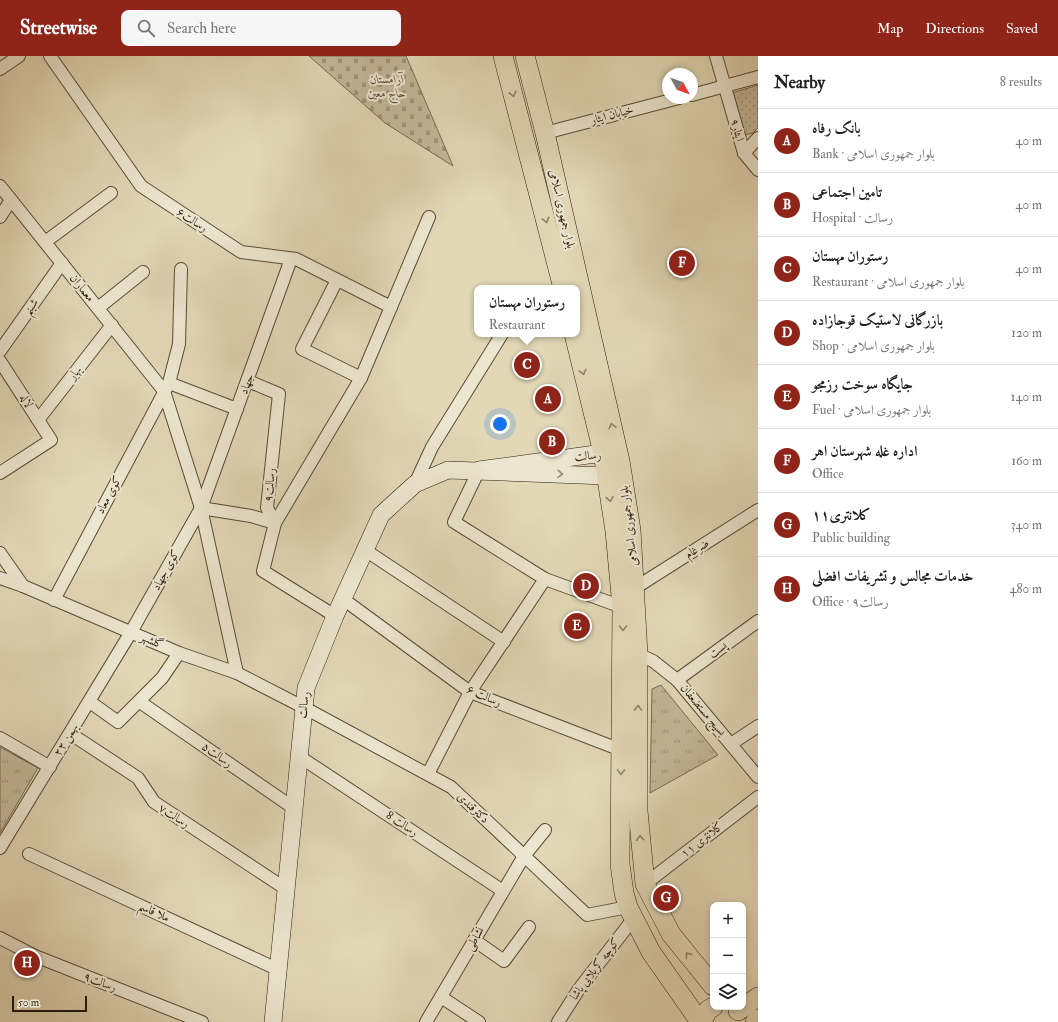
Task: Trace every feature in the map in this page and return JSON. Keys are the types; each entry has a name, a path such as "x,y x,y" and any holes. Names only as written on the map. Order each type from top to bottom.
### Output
{"main road":[{"name":"بلوار جمهوری اسلامی","path":"504,56 562,285"},
{"name":"بلوار جمهوری اسلامی","path":"525,56 545,133 580,285"},
{"name":"بلوار جمهوری اسلامی","path":"580,286 620,461 631,530 638,654 638,811 645,884 672,934 710,982"},
{"name":"بلوار جمهوری اسلامی","path":"575,337 603,453 615,531 622,607 620,864 624,893 631,913 651,952 701,1022"},
{"name":"رسالت","path":"273,1022 306,688 342,599 381,515 414,484 448,470 606,476 620,461 603,453 479,470"},
{"path":"737,1013 758,997"},
{"path":"701,1022 710,1009"},
{"path":"755,1022 758,1019"}],"street":[{"path":"0,69 19,56"},
{"name":"رسالت۶","path":"50,56 141,186 241,252 296,259 391,307"},
{"name":"ایثار۹","path":"716,56 744,153 758,170"},
{"path":"698,93 758,77"},
{"name":"خیابان ایثار","path":"545,133 662,102"},
{"path":"744,153 758,138"},
{"name":"معماران","path":"0,186 112,326 167,387"},
{"path":"45,242 111,193"},
{"path":"0,217 11,200"},
{"path":"335,616 263,571 274,523 361,378 430,217"},
{"name":"جهاد","path":"201,508 248,381 291,258"},
{"name":"شبنم","path":"0,351 62,263"},
{"name":"کوی معاد","path":"54,600 167,387 179,344 181,268"},
{"path":"98,308 143,272"},
{"path":"337,280 302,349 361,378"},
{"name":"بهار","path":"38,420 112,326"},
{"path":"414,484 432,446 500,337"},
{"name":"لاله","path":"0,473 51,440 1,367"},
{"name":"رسالت۹","path":"248,381 279,394 267,508 274,523"},
{"path":"167,387 237,409"},
{"path":"167,387 201,508 236,673"},
{"path":"479,470 454,522 545,579 622,607"},
{"path":"201,508 251,516 274,523"},
{"name":"کوی جهاد","path":"132,632 201,508"},
{"name":"ضرغام","path":"635,588 758,510"},
{"path":"365,550 504,642"},
{"path":"0,553 23,586"},
{"name":"گلشهر","path":"0,578 23,586 179,652 236,673 303,707"},
{"path":"428,774 470,692 545,579"},
{"name":"رسالت ۶","path":"342,599 470,692 621,750"},
{"name":"پست","path":"677,680 758,621"},
{"name":"۲۲ بهمن","path":"0,848 132,632"},
{"path":"90,702 118,722 140,702 162,678 179,652"},
{"name":"بسیج مستضعفان","path":"638,654 653,661 677,680 758,777"},
{"name":"رسالت۵","path":"140,702 295,809"},
{"name":"دکترقندی","path":"303,707 428,774 451,788 587,915 631,913"},
{"path":"731,744 758,726"},
{"name":"رسالت۷","path":"70,734 138,778 154,802 286,889"},
{"path":"0,738 50,767"},
{"name":"رسالت 8","path":"300,757 503,891"},
{"name":"کلانتری ۱۱","path":"645,884 758,797"},
{"name":"نشاطی","path":"426,1022 524,856 545,830"},
{"name":"ملا قاسم","path":"29,854 279,970"},
{"name":"کوچه کربلایی پاشا","path":"558,1022 631,913"},
{"path":"474,940 504,961 529,928"},
{"name":"رسالت۹","path":"0,938 35,956 202,1022"},
{"path":"441,996 479,1022"}],"green space":[{"name":"آرامستان حاج معین","path":"309,56 406,56 453,166 385,123"},
{"path":"758,85 758,128 753,133 744,135 732,93"},
{"path":"661,685 718,755 650,793 652,689"},
{"path":"0,747 38,768 0,833"}],"place":[{"name":"اداره غله شهرستان اهر","path":"682,263"},
{"name":"رستوران مهستان","path":"527,365"},
{"name":"بانک رفاه","path":"548,399"},
{"name":"تامین اجتماعی","path":"552,442"},
{"name":"بازرگانی لاستیک قوجازاده","path":"586,586"},
{"name":"جایگاه سوخت رزمجو","path":"577,626"},
{"name":"کلانتری۱۱","path":"666,898"},
{"name":"خدمات مجالس و تشریفات افضلی","path":"27,963"}]}
